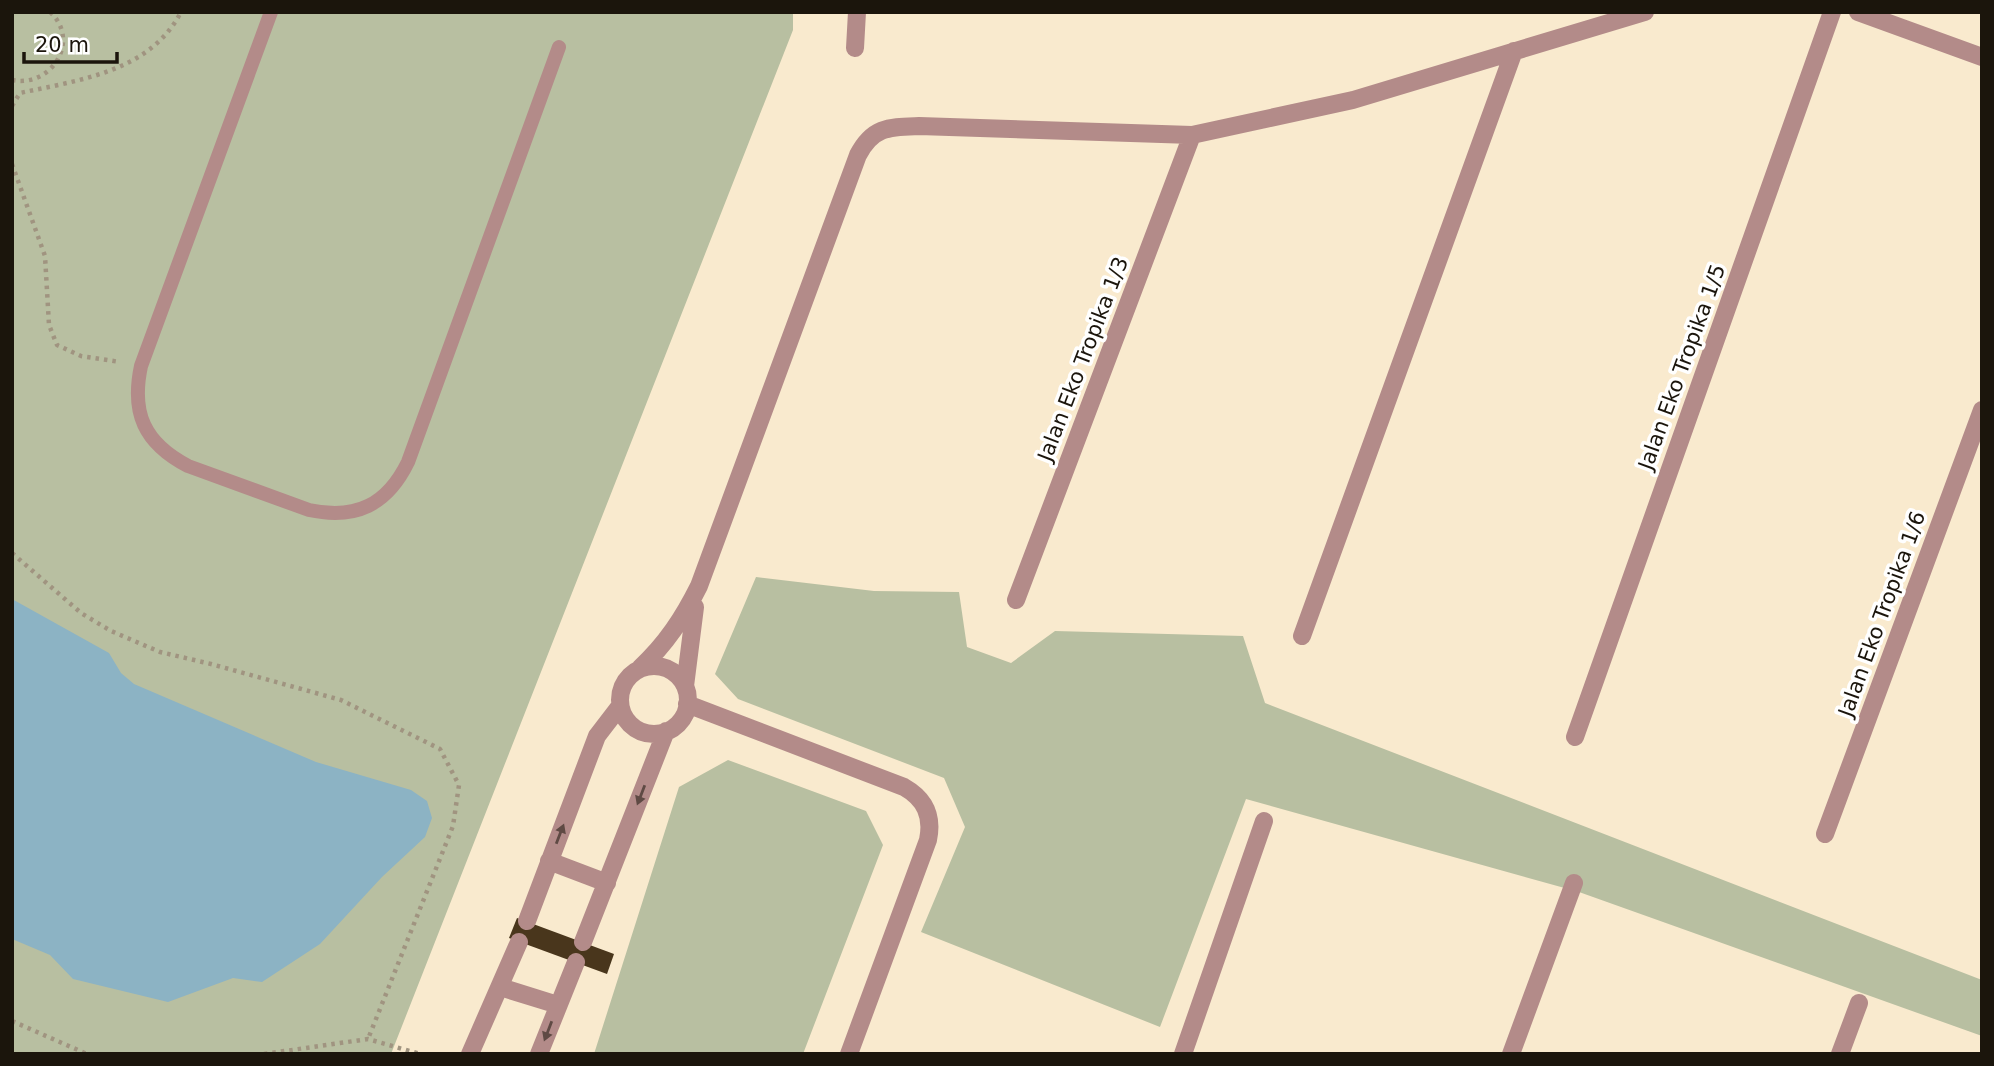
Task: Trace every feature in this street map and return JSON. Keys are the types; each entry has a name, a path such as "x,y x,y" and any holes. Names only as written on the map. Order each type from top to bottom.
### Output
{"street":[{"path":"855,48 857,12"},
{"path":"699,586 690,636 686,695 681,720 666,731 646,733 637,730 629,724 620,706 620,694 630,675 659,651 674,631 699,586 858,155 872,135 895,127 919,126 1192,135 1353,100 1646,12"},
{"name":"Jalan Eko Tropika 1/5","path":"1574,737 1832,12"},
{"path":"1858,12 1982,57"},
{"path":"1302,636 1514,51"},
{"name":"Jalan Eko Tropika 1/3","path":"1016,600 1192,135"},
{"name":"Jalan Eko Tropika 1/6","path":"1825,834 1982,410"},
{"path":"640,668 661,666 679,677 686,695 904,787 915,793 924,803 929,815 928,840 849,1054"},
{"path":"527,921 597,736 620,706"},
{"path":"583,942 666,731"},
{"path":"1183,1054 1264,821"},
{"path":"550,861 607,883"},
{"path":"1511,1054 1574,883"},
{"path":"471,1054 519,942"},
{"path":"539,1054 576,962"},
{"path":"500,987 558,1005"},
{"path":"1840,1054 1859,1003"}],"lane":[{"path":"271,12 141,366 137,386 138,406 144,426 155,443 170,457 248,488 328,514 349,513 368,507 386,495 399,481 559,47"}],"path":[{"path":"12,80 29,81 42,76 53,68 60,56 63,43 61,29 50,12"},
{"path":"12,106 20,93 93,77 138,59 172,30 181,12"},
{"path":"42,76 45,88"},
{"path":"12,164 45,256 49,325 57,345 81,356 141,366"},
{"path":"12,553 81,613 111,631 160,652 341,699 440,749 459,785 453,826 368,1039"},
{"path":"12,1021 87,1054"},
{"path":"264,1054 368,1039 420,1054"}],"green space":[{"path":"12,12 793,12 793,30 391,1054 12,1054"},
{"path":"756,577 874,591 959,592 967,647 1011,663 1055,631 1243,636 1265,703 1982,980 1982,1036 1579,892 1246,799 1160,1027 921,932 965,827 944,778 738,699 715,674"},
{"path":"728,760 866,811 883,845 803,1054 594,1054 679,787"}],"water":[{"path":"12,599 109,653 121,673 134,684 316,762 411,790 427,801 432,818 425,837 382,877 320,944 262,982 233,978 168,1002 73,979 50,955 12,939"}],"building":[{"path":"517,918 614,954 607,974 509,938"}]}
